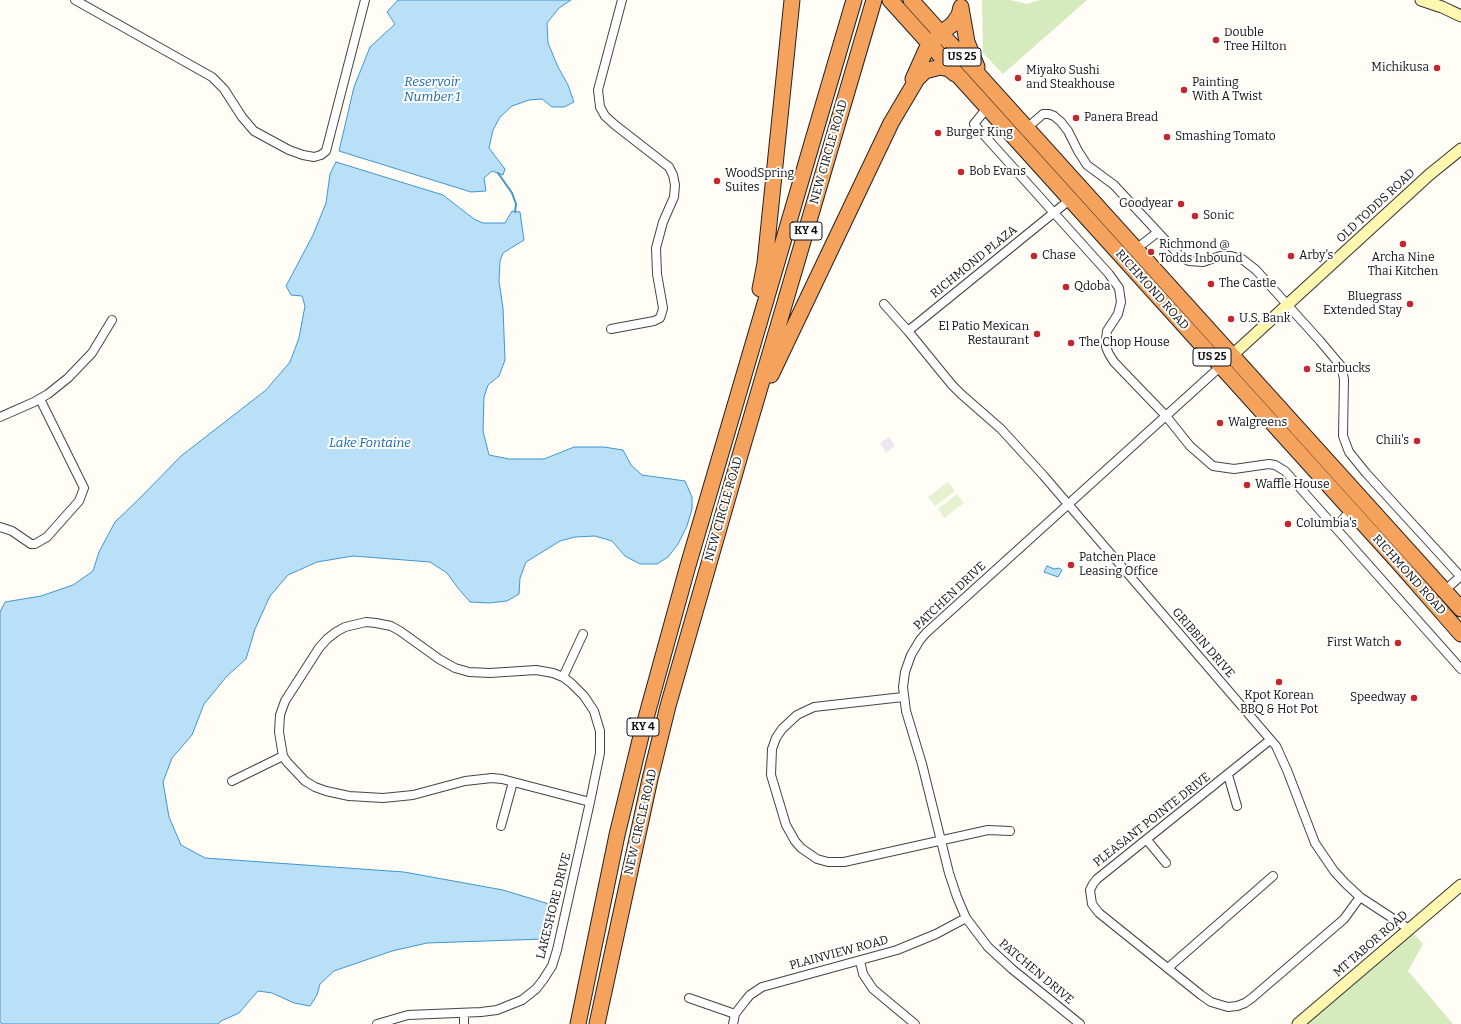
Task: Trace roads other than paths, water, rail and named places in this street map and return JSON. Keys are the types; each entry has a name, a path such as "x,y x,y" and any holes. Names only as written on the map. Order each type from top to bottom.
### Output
{"highway":[{"path":"727,436 755,318 765,263 792,0"},
{"name":"NEW CIRCLE ROAD","path":"578,1024 618,835 641,736 681,591 854,0"},
{"name":"RICHMOND ROAD","path":"890,0 986,108 1351,510 1461,634"},
{"name":"RICHMOND ROAD","path":"911,0 1461,610"},
{"path":"741,452 770,378 926,50 941,33 953,24 959,15 961,4"},
{"path":"961,4 969,50 984,80"},
{"name":"NEW CIRCLE ROAD","path":"598,1024 652,772 693,617 873,5"},
{"path":"895,116 918,78 925,71 933,68 949,69 963,81"}],"main road":[{"path":"1422,0 1461,16"},
{"name":"OLD TODDS ROAD","path":"1220,366 1233,356 1424,179 1461,149"},
{"name":"MT TABOR ROAD","path":"1298,1024 1461,884"}],"street":[{"path":"75,0 212,77 224,89 242,117 254,131 297,153 314,157 321,155 326,151 365,0"},
{"path":"611,329 654,321 660,318 663,308 657,274 656,248 663,222 674,197 675,185 673,175 669,167 615,125 600,107 598,90 622,0"},
{"path":"986,108 974,124 1109,274 1119,288 1121,302 1118,314 1107,331 1106,347 1114,362 1166,416 1190,446 1213,466 1234,469 1269,464 1280,467 1291,476 1461,669"},
{"path":"1027,128 1043,114 1054,116 1068,131 1087,165 1114,185 1180,256 1189,261 1203,262 1226,255 1242,259 1256,270 1341,366 1345,388 1343,436 1349,452 1366,473 1461,576 1444,590"},
{"name":"RICHMOND PLAZA","path":"908,331 1082,190"},
{"path":"1136,249 1158,232"},
{"path":"884,304 908,331"},
{"path":"0,416 18,410 40,399 63,382 85,360 98,343 112,320"},
{"name":"GRIBBIN DRIVE","path":"908,331 961,394 1001,429 1276,746 1285,765 1310,831 1323,856 1345,883 1360,897 1409,929"},
{"name":"PATCHEN DRIVE","path":"1080,1024 988,947 966,918 952,883 922,764 906,711 903,697 903,680 907,663 920,640 1220,366"},
{"path":"0,526 12,531 31,544 35,544 47,537 79,501 84,488 40,399"},
{"path":"1336,527 1351,510"},
{"name":"LAKESHORE DRIVE","path":"377,1024 408,1015 489,1012 514,1004 536,989 548,972 558,950 590,802 600,753 600,731 598,720 589,703 571,683 563,677 553,673 536,670 490,673 469,672 455,668 439,659 411,638 391,626 376,622 355,624 336,632 327,639 319,648 285,701 280,715 279,732 283,756 298,775 315,787 337,794 365,798 383,798 413,795 464,781 483,778 502,779 590,802"},
{"path":"563,677 582,634"},
{"path":"903,697 814,707 797,715 782,729 776,738 772,749 771,780 786,825 791,835 801,848 817,858 828,862 844,862 988,830 1010,831"},
{"name":"PLEASANT POINTE DRIVE","path":"1270,740 1148,840 1097,879 1090,890 1092,904 1099,913 1211,1002 1228,1007 1237,1006 1252,998 1344,919 1360,897"},
{"path":"232,780 283,756"},
{"path":"1228,775 1237,806"},
{"path":"501,826 513,782"},
{"path":"1148,840 1166,864"},
{"path":"1168,968 1273,876"},
{"name":"PLAINVIEW ROAD","path":"732,1024 736,1014 750,995 768,985 897,950 922,941 966,918"},
{"path":"860,961 863,974 873,989 915,1024"},
{"path":"689,998 736,1014"},
{"path":"464,1013 464,1024"}],"water":[{"name":"Reservoir Number 1","path":"398,0 571,0 559,8 547,23 548,43 558,67 568,85 574,102 564,107 552,107 542,99 529,100 512,106 500,117 493,130 489,148 505,169 503,175 492,171 484,178 486,191 471,192 339,151 354,87 370,47 395,24 387,12"},
{"name":"Lake Fontaine","path":"336,162 443,195 474,219 483,223 505,223 512,211 520,212 524,240 503,253 500,261 499,281 503,308 505,360 499,376 488,385 484,397 483,431 489,455 509,459 544,459 574,447 604,447 623,450 631,465 642,475 685,481 692,497 692,509 687,526 678,544 668,557 657,564 640,564 625,556 612,541 595,536 575,537 560,541 526,562 520,578 519,594 507,601 489,603 470,602 447,573 430,562 353,556 317,562 288,575 270,596 255,629 246,659 227,676 204,704 192,735 172,758 163,782 169,817 181,845 205,858 404,872 503,890 549,904 552,915 552,933 544,939 427,943 392,951 334,971 320,984 317,995 310,1006 294,1003 272,993 258,991 239,1013 221,1021 218,1024 2,1024 0,1022 0,612 5,602 41,596 73,585 93,571 99,552 115,522 181,456 266,390 290,362 299,338 305,306 302,296 291,295 286,286 313,235 326,203 330,174"},
{"path":"1047,566 1062,570 1058,577 1044,572"}],"waterway":[{"path":"498,173 512,193 516,204 515,212"}],"place":[{"name":"Double Tree Hilton","path":"1216,40"},
{"name":"Michikusa","path":"1437,68"},
{"name":"Miyako Sushi and Steakhouse","path":"1018,78"},
{"name":"Painting With A Twist","path":"1184,90"},
{"name":"Panera Bread","path":"1076,118"},
{"name":"Burger King","path":"938,133"},
{"name":"Smashing Tomato","path":"1167,137"},
{"name":"Bob Evans","path":"961,172"},
{"name":"WoodSpring Suites","path":"717,181"},
{"name":"Goodyear","path":"1181,204"},
{"name":"Sonic","path":"1195,216"},
{"name":"Archa Nine Thai Kitchen","path":"1403,244"},
{"name":"Richmond @ Todds Inbound","path":"1151,252"},
{"name":"Chase","path":"1034,256"},
{"name":"Arby's","path":"1291,256"},
{"name":"The Castle","path":"1211,284"},
{"name":"Qdoba","path":"1066,287"},
{"name":"Bluegrass Extended Stay","path":"1410,304"},
{"name":"U.S. Bank","path":"1231,319"},
{"name":"El Patio Mexican Restaurant","path":"1037,334"},
{"name":"The Chop House","path":"1071,343"},
{"name":"Starbucks","path":"1307,369"},
{"name":"Walgreens","path":"1220,423"},
{"name":"Chili's","path":"1417,441"},
{"name":"Waffle House","path":"1247,485"},
{"name":"Columbia's","path":"1288,524"},
{"name":"Patchen Place Leasing Office","path":"1071,565"},
{"name":"First Watch","path":"1398,643"},
{"name":"Kpot Korean BBQ & Hot Pot","path":"1279,682"},
{"name":"Speedway","path":"1414,698"}]}
